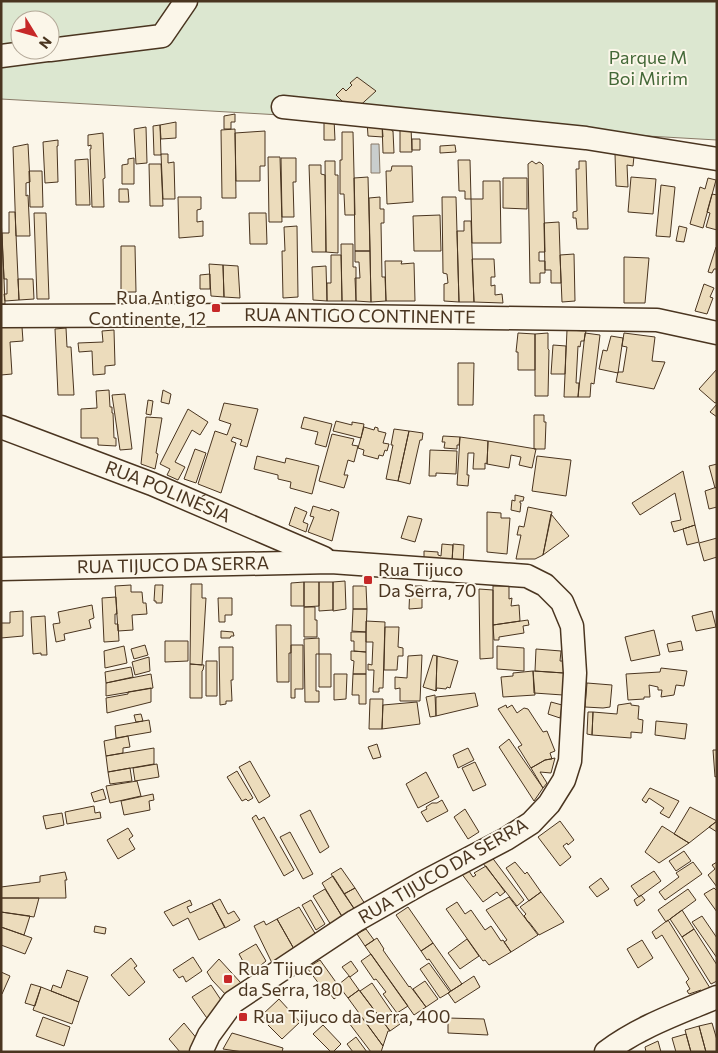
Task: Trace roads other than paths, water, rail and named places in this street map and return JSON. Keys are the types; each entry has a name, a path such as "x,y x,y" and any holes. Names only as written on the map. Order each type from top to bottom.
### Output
{"street":[{"path":"60,49 162,36 186,1"},
{"path":"283,107 586,138 717,159"},
{"name":"RUA ANTIGO CONTINENTE","path":"1,316 263,315 658,320 717,333"},
{"name":"RUA POLINÉSIA","path":"1,427 152,484 331,562"},
{"name":"RUA TIJUCO DA SERRA","path":"1,569 331,562 527,576 545,585 562,602 572,626 575,673 570,761 564,780 549,804 531,823 506,839 355,920 233,1002 209,1034 201,1052"},
{"path":"606,1052 649,1026 717,997"}],"place":[{"name":"Rua Antigo Continente, 12","path":"216,308"},
{"name":"Rua Tijuco Da Serra, 70","path":"368,580"},
{"name":"Rua Tijuco da Serra, 180","path":"228,979"},
{"name":"Rua Tijuco da Serra, 400","path":"243,1017"}],"park label":[{"name":"Parque M Boi Mirim","path":"648,68"}]}
